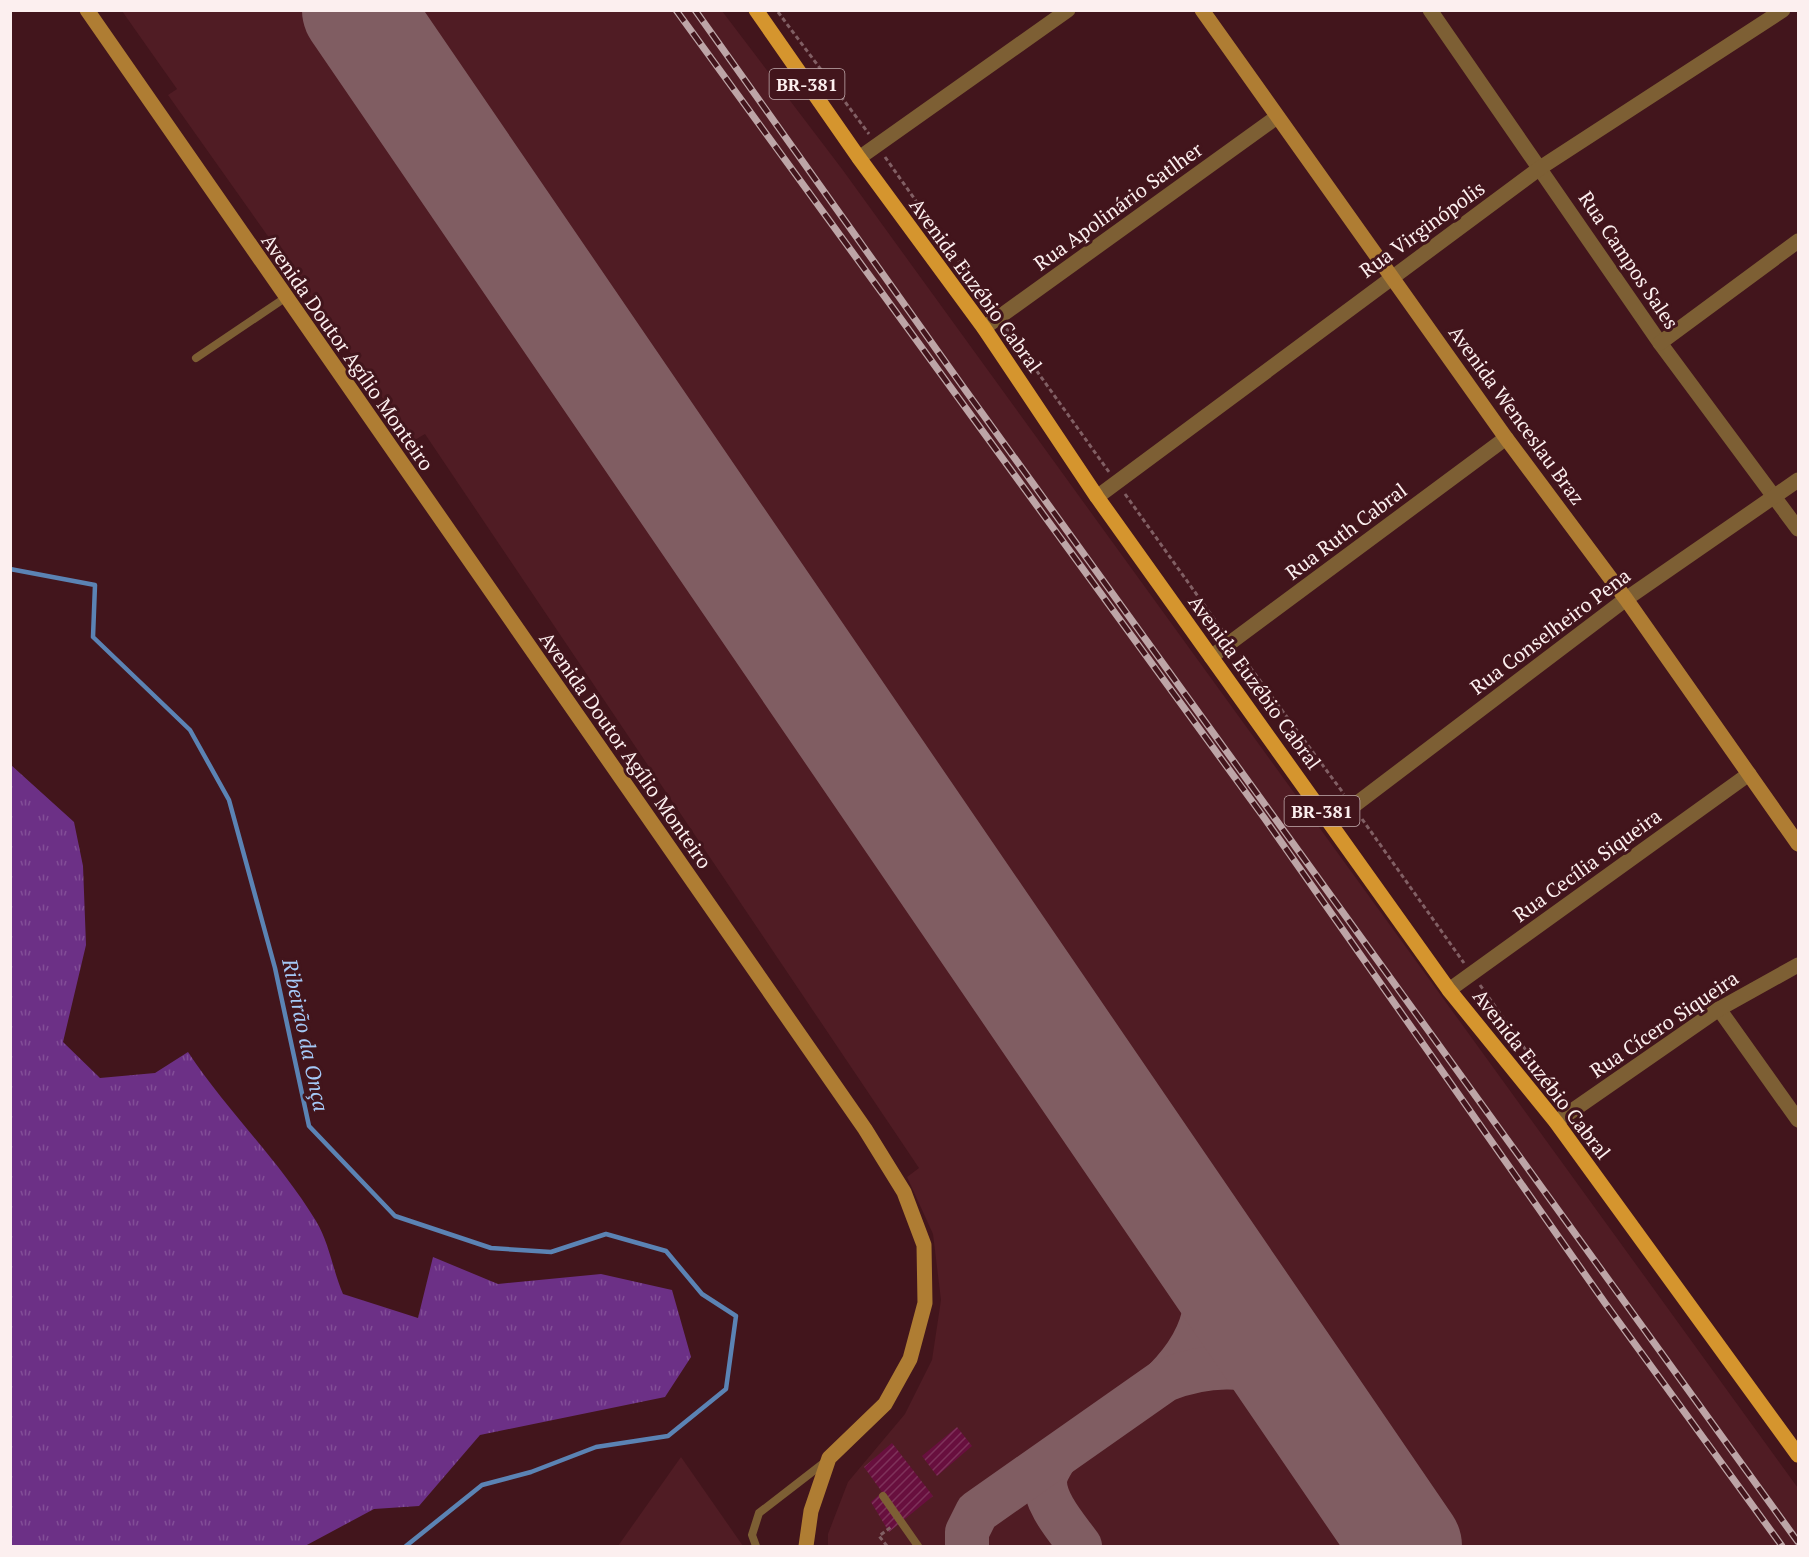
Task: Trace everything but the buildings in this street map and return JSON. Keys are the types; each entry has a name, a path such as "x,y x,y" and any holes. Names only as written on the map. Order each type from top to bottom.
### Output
{"main road":[{"name":"Avenida Euzébio Cabral","path":"756,10 859,158 984,328 1097,497 1449,990 1556,1122 1798,1455"}],"street":[{"name":"Avenida Doutor Agílio Monteiro","path":"87,10 285,298 865,1129 904,1192 924,1245 925,1303 910,1359 885,1404 829,1458 811,1511 806,1546"},
{"path":"859,158 1068,10"},
{"name":"Avenida Wenceslau Braz","path":"1202,10 1506,438 1626,599 1798,844"},
{"name":"Rua Campos Sales","path":"1430,10 1660,343 1798,529"},
{"name":"Rua Virginópolis","path":"1097,497 1540,168 1783,10"},
{"name":"Rua Apolinário Satlher","path":"984,328 1277,117"},
{"path":"1660,343 1798,241"},
{"name":"Rua Ruth Cabral","path":"1211,657 1506,438"},
{"name":"Rua Conselheiro Pena","path":"1330,822 1626,599 1798,480"},
{"name":"Rua Cecília Siqueira","path":"1449,990 1749,774"},
{"name":"Rua Cícero Siqueira","path":"1556,1122 1719,1009 1798,965"},
{"path":"1719,1009 1798,1120"}],"lane":[{"path":"196,358 285,298"},
{"path":"756,1546 752,1535 759,1513 829,1458"},
{"path":"883,1496 918,1546"}],"path":[{"path":"777,10 1231,642 1352,806 1570,1113"},
{"path":"886,1546 879,1536 900,1521"}],"shaded area":[{"path":"122,11 722,11 842,169 1798,1488 1798,1546 828,1546 828,1534 848,1482 905,1414 932,1360 941,1300 933,1234 907,1177 919,1168 425,434 413,441 168,95 177,89"},
{"path":"681,1457 743,1546 618,1546"}],"green space":[{"path":"11,765 74,822 83,866 86,945 63,1042 100,1078 155,1073 188,1052 219,1095 286,1177 316,1221 343,1294 418,1318 433,1257 498,1284 601,1274 672,1290 691,1357 665,1397 480,1435 419,1506 374,1509 305,1546 11,1546"}],"waterway":[{"name":"Ribeirão da Onça","path":"10,569 95,585 93,637 190,730 229,800 275,968 309,1126 395,1216 491,1248 551,1252 606,1234 666,1251 702,1294 736,1316 726,1389 668,1436 596,1447 531,1472 482,1485 406,1546"}],"taxiway":[{"path":"1165,1380 1181,1362 1193,1343 1201,1325 1205,1307 1206,1288 1203,1268 1188,1225"},
{"path":"967,1546 967,1532 977,1512 1165,1380 1180,1375 1212,1368 1244,1369 1260,1373 1275,1379 1288,1389 1327,1429"},
{"path":"1055,1458 1045,1480 1048,1498 1080,1546"}],"runway":[{"path":"357,10 1407,1546"}],"railway":[{"path":"676,10 1265,819 1605,1303 1782,1546"},
{"path":"695,10 961,384 1798,1542"}]}
